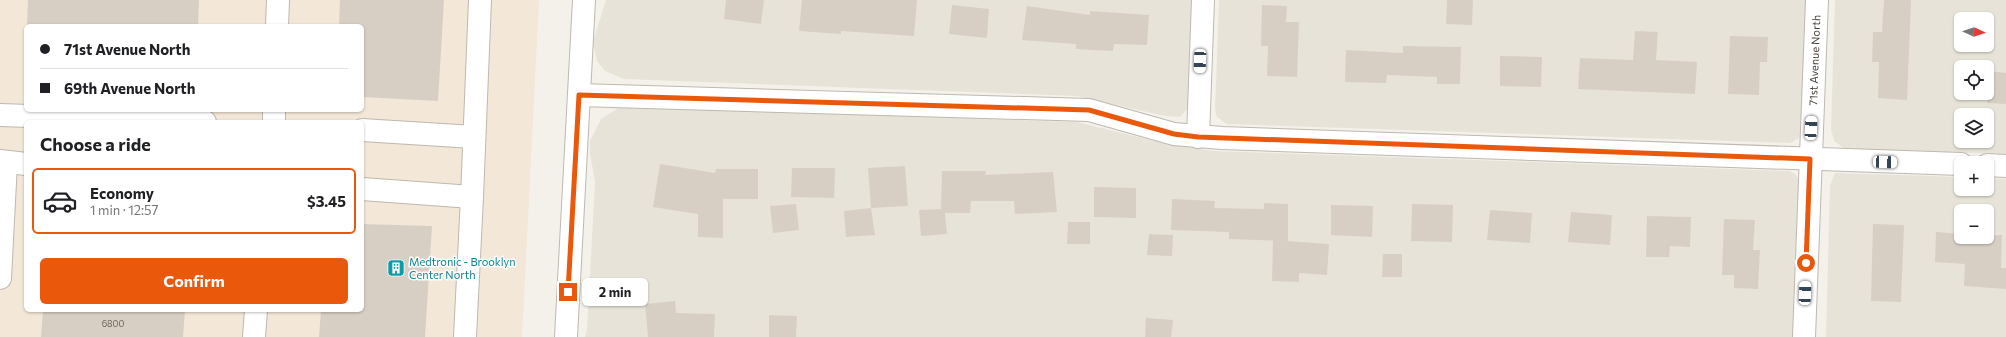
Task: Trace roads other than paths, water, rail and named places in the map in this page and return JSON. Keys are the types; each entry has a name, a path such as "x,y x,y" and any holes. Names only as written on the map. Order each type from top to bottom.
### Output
{"street":[{"path":"277,24 278,0"},
{"path":"465,337 480,0"},
{"path":"566,337 584,0"},
{"path":"1198,137 1203,0"},
{"name":"71st Avenue North","path":"1804,337 1817,0"},
{"path":"579,95 1089,110 1168,132 1198,137 1954,164"},
{"path":"0,115 146,120"},
{"path":"364,130 474,137"},
{"path":"0,278 11,163"},
{"path":"1994,165 2006,166"},
{"path":"364,189 472,197"},
{"path":"254,337 256,312"}],"place":[{"name":"Medtronic - Brooklyn Center North","path":"396,268"}]}
